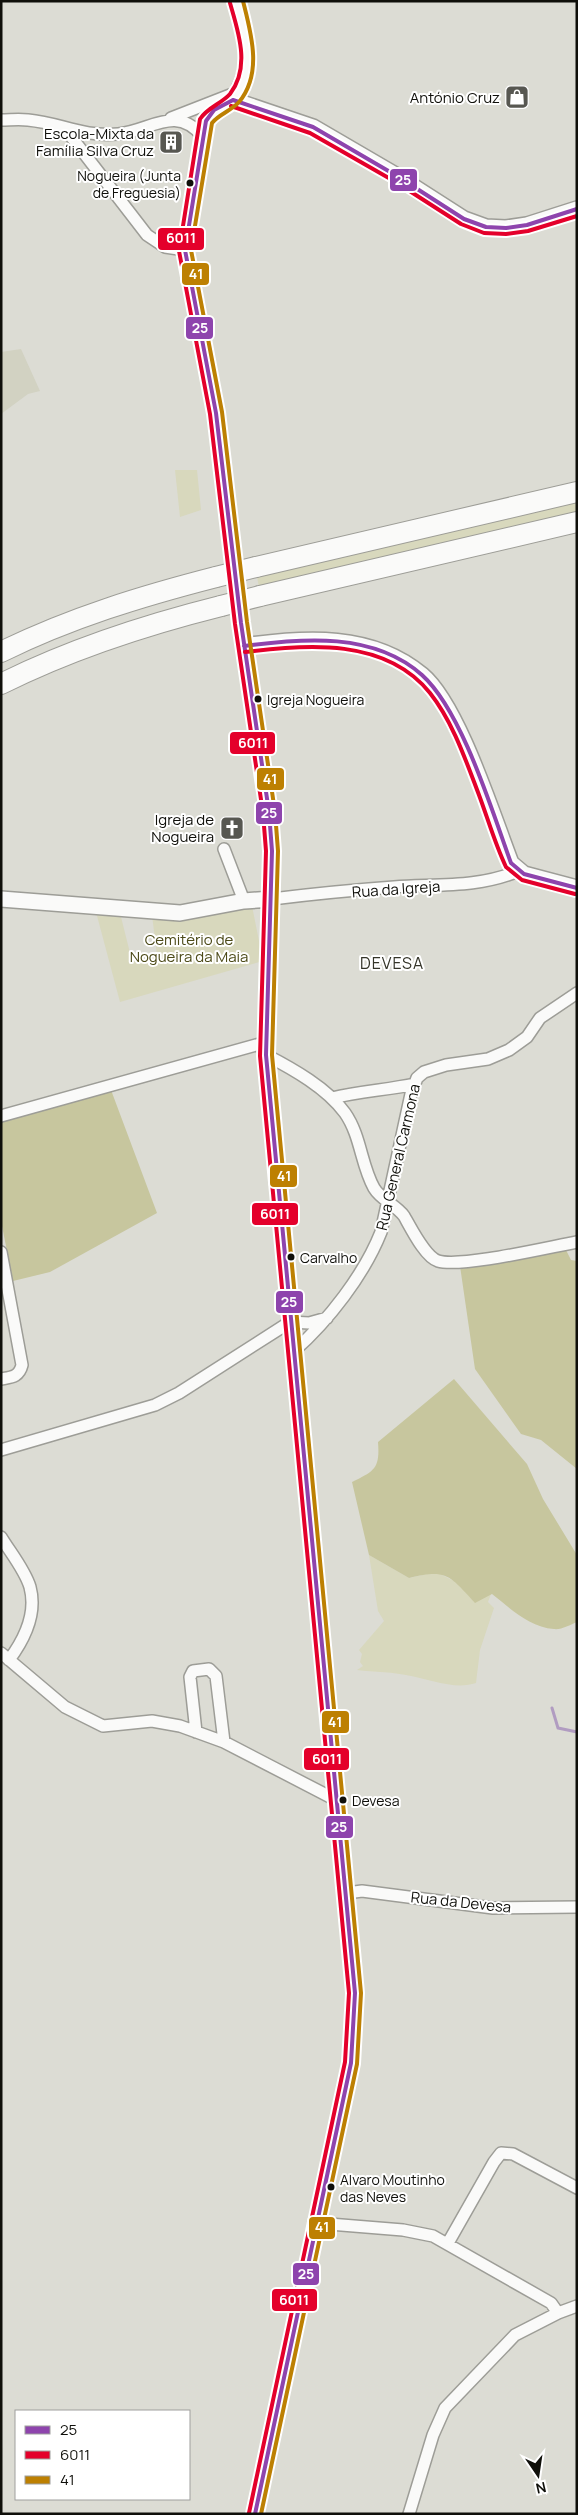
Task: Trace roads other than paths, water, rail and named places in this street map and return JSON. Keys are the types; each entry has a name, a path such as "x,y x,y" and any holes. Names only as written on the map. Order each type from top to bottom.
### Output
{"highway":[{"path":"1,652 94,612 216,577 577,492"},
{"path":"1,684 46,663 126,632 260,596 577,522"}],"main road":[{"path":"236,1 249,51 248,65 235,96 209,115 202,136 185,250 216,413 244,646 269,812 272,851 272,899 266,1048 290,1322 354,1969 354,2040 351,2063 254,2514"},
{"path":"235,96 313,127 397,176 464,219 486,227 506,228 527,225 577,209"},
{"path":"244,646 268,642 338,640 372,648 399,660 423,676 443,701 458,730 512,863 518,871 577,888"},
{"path":"1,899 180,913 244,901 272,899"}],"street":[{"path":"1,120 28,120 87,134 121,133 235,96"},
{"path":"165,120 188,122 202,136"},
{"path":"66,130 147,235 165,247 185,250"},
{"path":"224,849 244,901"},
{"name":"Rua da Igreja","path":"272,899 394,887 454,885 503,877 518,871"},
{"name":"Rua General Carmona","path":"294,1351 327,1318 375,1248 388,1204 417,1078 424,1072 435,1068 488,1059 509,1050 527,1037 540,1018 576,994"},
{"path":"1,1116 266,1048 285,1065 332,1098 355,1130 374,1188 388,1204 402,1214 429,1256 437,1261 478,1260 577,1242"},
{"path":"332,1098 363,1090 380,1091 415,1084"},
{"path":"1,1252 22,1365 20,1373 1,1379"},
{"path":"1,1450 155,1405 187,1388 290,1322 308,1323 327,1318"},
{"path":"1,1537 30,1588 31,1606 24,1639 5,1656 65,1707 103,1726 152,1721 180,1726 224,1742 338,1801"},
{"path":"196,1732 190,1677 193,1671 209,1669 216,1676 224,1742"},
{"name":"Rua da Devesa","path":"347,1893 362,1891 493,1908 577,1907"},
{"path":"448,2243 500,2153 513,2154 577,2188"},
{"path":"317,2223 418,2232 448,2243 551,2303 558,2312"},
{"path":"409,2514 433,2435 446,2408 515,2336 558,2312 577,2306"}],"waterway":[{"path":"552,1708 558,1728 577,1732"}],"place":[{"name":"António Cruz","path":"517,97"},
{"name":"Escola-Mixta da Família Silva Cruz","path":"171,142"},
{"name":"Nogueira (Junta de Freguesia)","path":"190,183"},
{"name":"Igreja Nogueira","path":"258,699"},
{"name":"Igreja de Nogueira","path":"232,828"},
{"name":"Carvalho","path":"291,1257"},
{"name":"Devesa","path":"343,1800"},
{"name":"Alvaro Moutinho das Neves","path":"331,2187"}],"district":[{"name":"DEVESA","path":"392,963"}],"park label":[{"name":"Cemitério de Nogueira da Maia","path":"189,948"}]}
